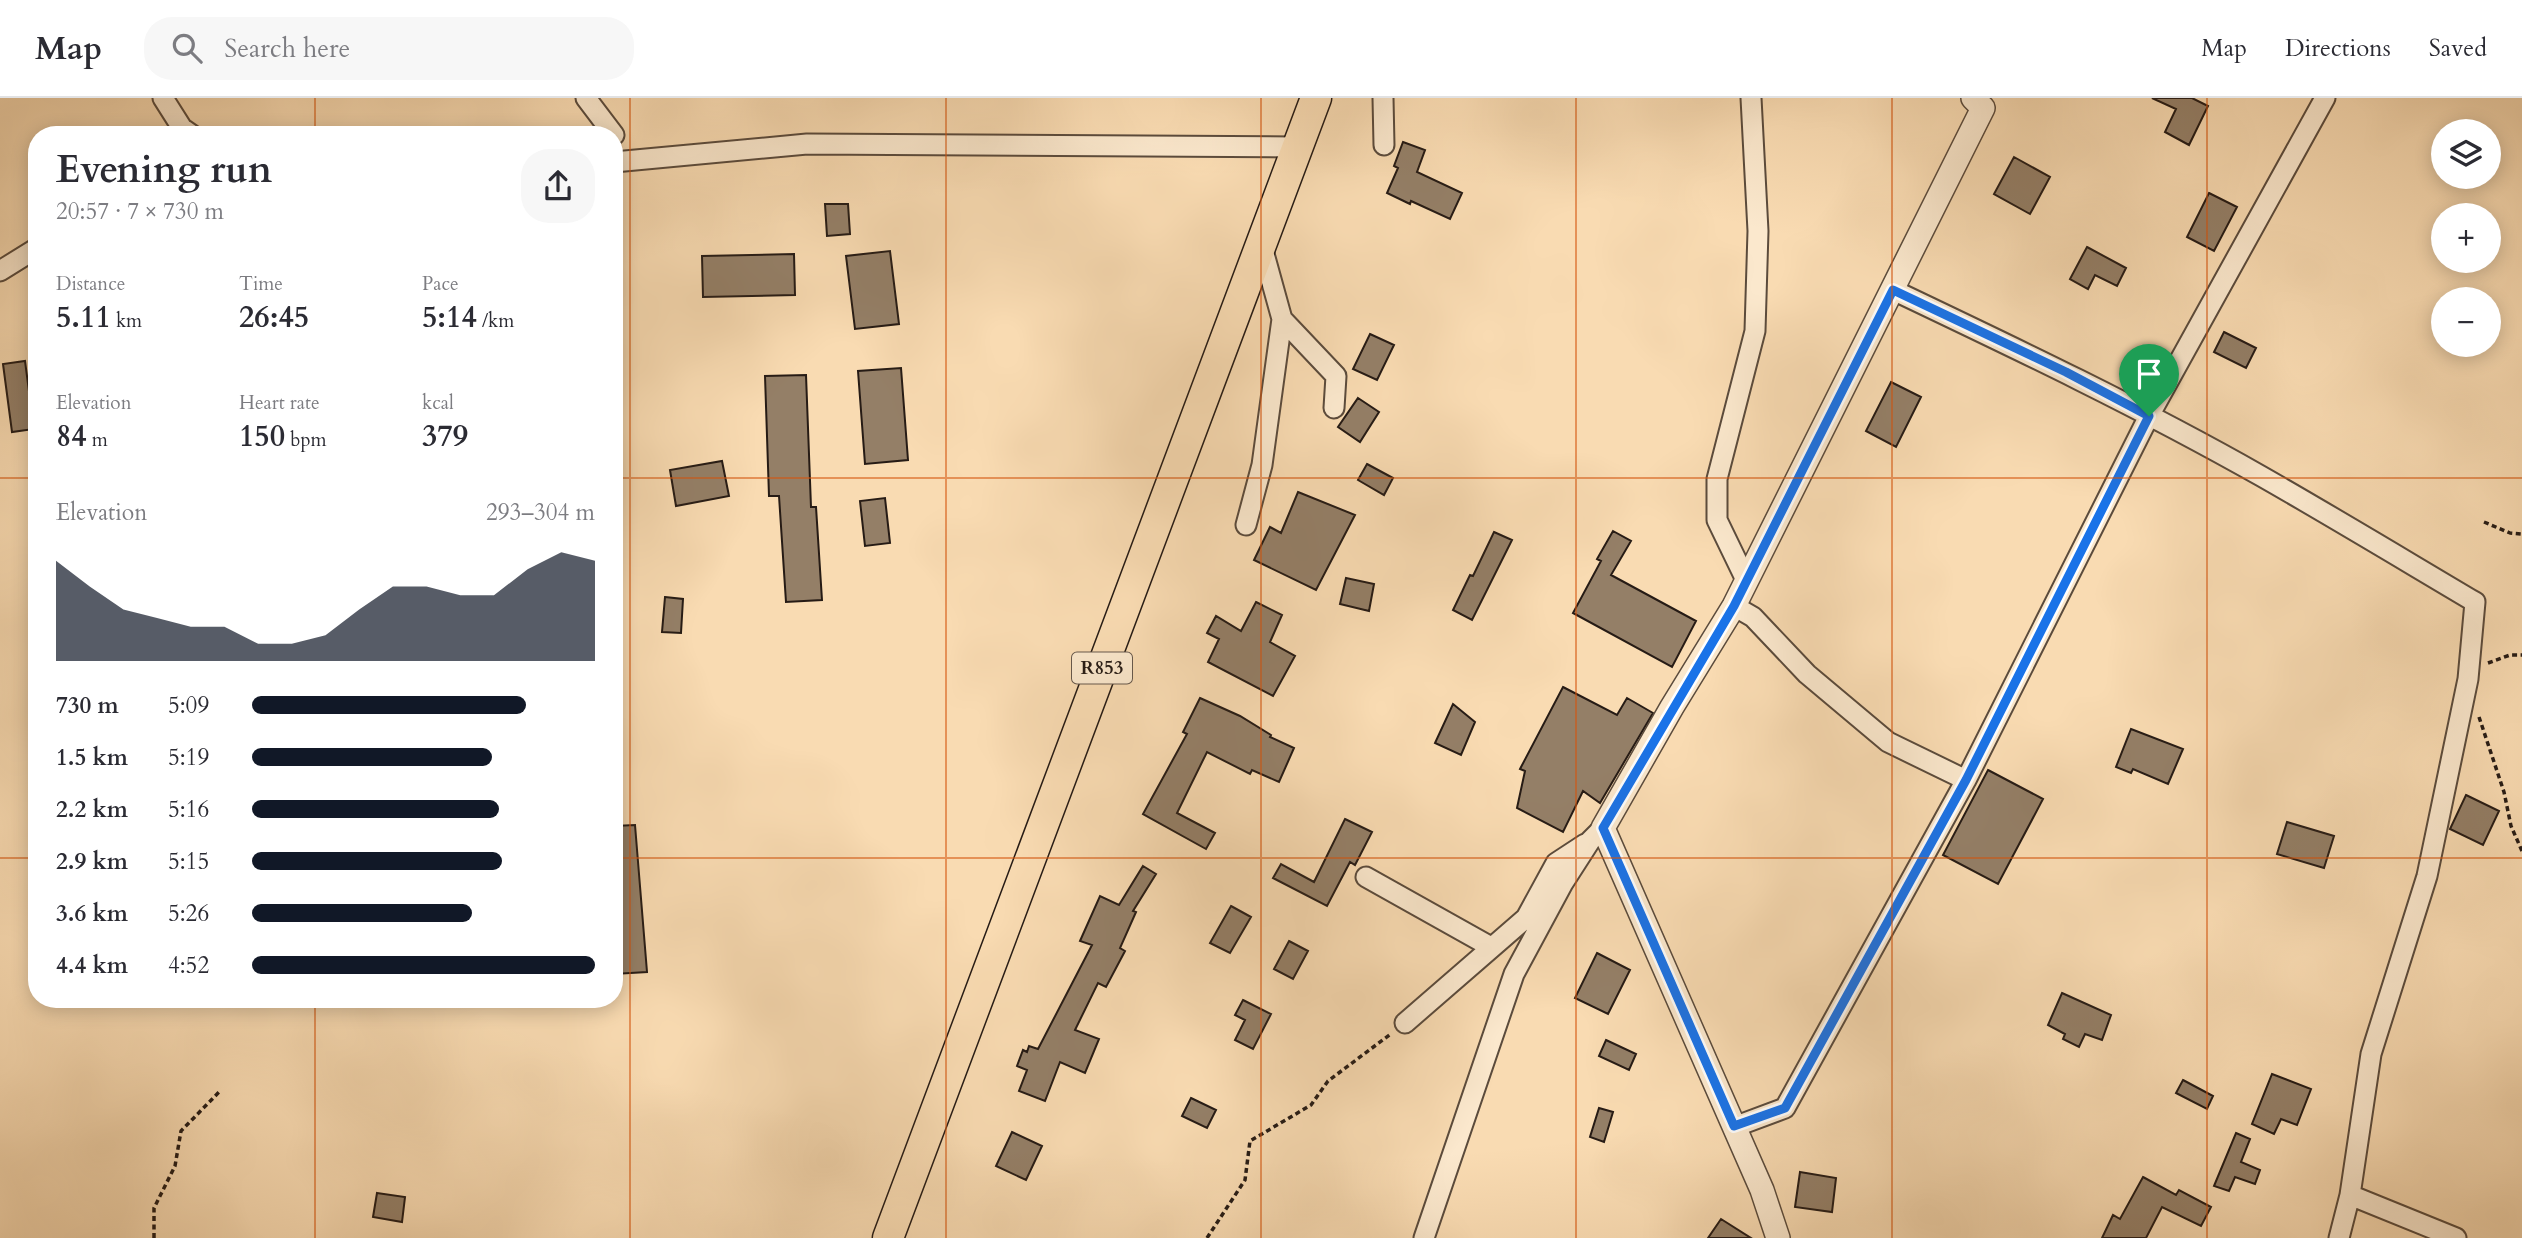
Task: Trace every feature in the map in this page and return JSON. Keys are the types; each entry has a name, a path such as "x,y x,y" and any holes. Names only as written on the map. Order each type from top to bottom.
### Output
{"main road":[{"name":"R853","path":"888,1238 1296,147 1317,98"}],"street":[{"path":"163,98 181,126"},
{"path":"586,98 607,126"},
{"path":"1383,98 1384,145"},
{"path":"1746,582 1717,520 1717,480 1755,331 1758,231 1751,98"},
{"path":"1734,1126 1785,1108 1966,780 2149,416 2325,98"},
{"path":"1423,1238 1514,974 1563,883 1596,834 1734,606 1893,290 1982,101"},
{"path":"624,161 807,144 1296,147"},
{"path":"1246,525 1262,465 1282,319 1261,243"},
{"path":"0,271 28,254"},
{"path":"1893,290 2066,372 2260,475 2476,602 2468,674 2427,877 2371,1054 2350,1195 2339,1238"},
{"path":"1282,319 1336,376 1334,408"},
{"path":"1734,606 1753,617 1807,674 1888,742 1966,780"},
{"path":"1405,1023 1526,918 1556,863 1596,834"},
{"path":"1596,834 1734,1126 1762,1190 1778,1238"},
{"path":"1366,877 1491,947"},
{"path":"2350,1195 2456,1238"}],"path":[{"path":"2484,522 2510,533 2522,534"},
{"path":"2468,674 2491,661 2510,655 2522,655"},
{"path":"2478,713 2504,792 2511,826 2522,851"},
{"path":"1207,1238 1245,1180 1250,1141 1311,1105 1328,1081 1405,1023"},
{"path":"153,1238 154,1208 175,1166 181,1131 221,1090"}],"building":[{"path":"2152,98 2192,98 2208,106 2189,145 2165,132 2176,109"},
{"path":"1403,142 1425,150 1417,172 1462,193 1450,219 1387,193 1398,168 1394,166"},
{"path":"2014,157 2050,177 2030,214 1994,194"},
{"path":"2209,193 2237,207 2214,251 2187,237"},
{"path":"825,204 848,204 850,234 827,236"},
{"path":"2087,247 2126,268 2117,286 2095,275 2088,289 2070,279"},
{"path":"890,251 899,324 855,329 846,256"},
{"path":"794,254 795,295 703,297 702,256"},
{"path":"2224,332 2256,348 2246,368 2214,352"},
{"path":"1370,334 1394,345 1377,380 1353,369"},
{"path":"25,361 28,430 12,432 3,364"},
{"path":"901,368 908,460 865,464 858,371"},
{"path":"806,375 811,507 816,507 822,600 786,602 779,496 769,496 765,376"},
{"path":"1891,382 1921,397 1896,447 1866,431"},
{"path":"1358,398 1379,412 1360,442 1338,427"},
{"path":"722,461 729,496 676,506 670,470"},
{"path":"1367,464 1393,478 1384,495 1358,480"},
{"path":"1298,492 1355,515 1316,590 1254,560 1270,527 1281,533"},
{"path":"885,498 890,543 865,546 860,501"},
{"path":"1613,531 1631,541 1611,575 1696,621 1672,667 1573,613 1601,561 1597,559"},
{"path":"1494,532 1512,540 1472,620 1453,610"},
{"path":"1346,578 1374,584 1369,611 1340,604"},
{"path":"665,597 683,599 681,633 662,632"},
{"path":"1256,602 1282,615 1270,642 1295,656 1273,696 1208,662 1219,639 1207,633 1216,616 1241,631"},
{"path":"1563,687 1617,715 1627,698 1653,713 1600,803 1583,791 1563,832 1517,808 1525,771 1520,769"},
{"path":"1200,698 1240,716 1271,735 1270,737 1294,748 1279,782 1252,770 1250,774 1207,752 1177,813 1215,833 1206,849 1143,814 1187,734 1183,732"},
{"path":"1453,704 1475,722 1461,755 1435,743"},
{"path":"2131,729 2183,749 2168,784 2133,769 2131,773 2116,767"},
{"path":"1988,770 2043,799 1998,884 1943,855"},
{"path":"2466,795 2499,811 2483,845 2450,829"},
{"path":"1345,819 1372,832 1355,865 1350,862 1327,906 1273,878 1281,864 1314,882"},
{"path":"2287,822 2334,836 2324,868 2277,854"},
{"path":"635,825 647,972 623,973 623,826"},
{"path":"1143,866 1156,874 1133,911 1136,912 1120,948 1125,951 1106,987 1098,983 1075,1030 1099,1039 1085,1073 1060,1062 1045,1101 1019,1091 1027,1070 1017,1066 1023,1050 1027,1052 1029,1046 1038,1049 1092,945 1080,941 1100,896 1119,905"},
{"path":"1231,906 1251,917 1230,953 1210,943"},
{"path":"1289,941 1308,951 1293,979 1274,969"},
{"path":"1597,953 1630,970 1608,1014 1575,998"},
{"path":"2062,993 2111,1015 2102,1040 2085,1034 2079,1047 2063,1039 2065,1034 2048,1025"},
{"path":"1243,1000 1271,1014 1253,1049 1235,1040 1245,1020 1235,1015"},
{"path":"1606,1040 1636,1054 1629,1070 1599,1056"},
{"path":"2272,1074 2311,1089 2297,1125 2281,1119 2274,1134 2252,1124"},
{"path":"2183,1080 2213,1096 2207,1109 2176,1093"},
{"path":"1191,1098 1216,1110 1207,1128 1182,1116"},
{"path":"1599,1108 1613,1112 1604,1142 1590,1137"},
{"path":"1012,1132 1042,1146 1026,1180 996,1166"},
{"path":"2236,1133 2250,1139 2241,1162 2260,1170 2255,1184 2235,1177 2229,1191 2214,1186"},
{"path":"1800,1172 1836,1178 1832,1212 1795,1207"},
{"path":"2143,1177 2176,1195 2179,1190 2211,1207 2201,1226 2162,1207 2146,1238 2102,1238 2113,1215 2120,1219"},
{"path":"377,1193 405,1197 402,1222 373,1217"},
{"path":"1721,1219 1751,1238 1708,1238"}],"route":[{"path":"1893,290 2066,372 2149,416 1966,780 1785,1108 1734,1126 1603,828 1734,606 1893,290"}]}
